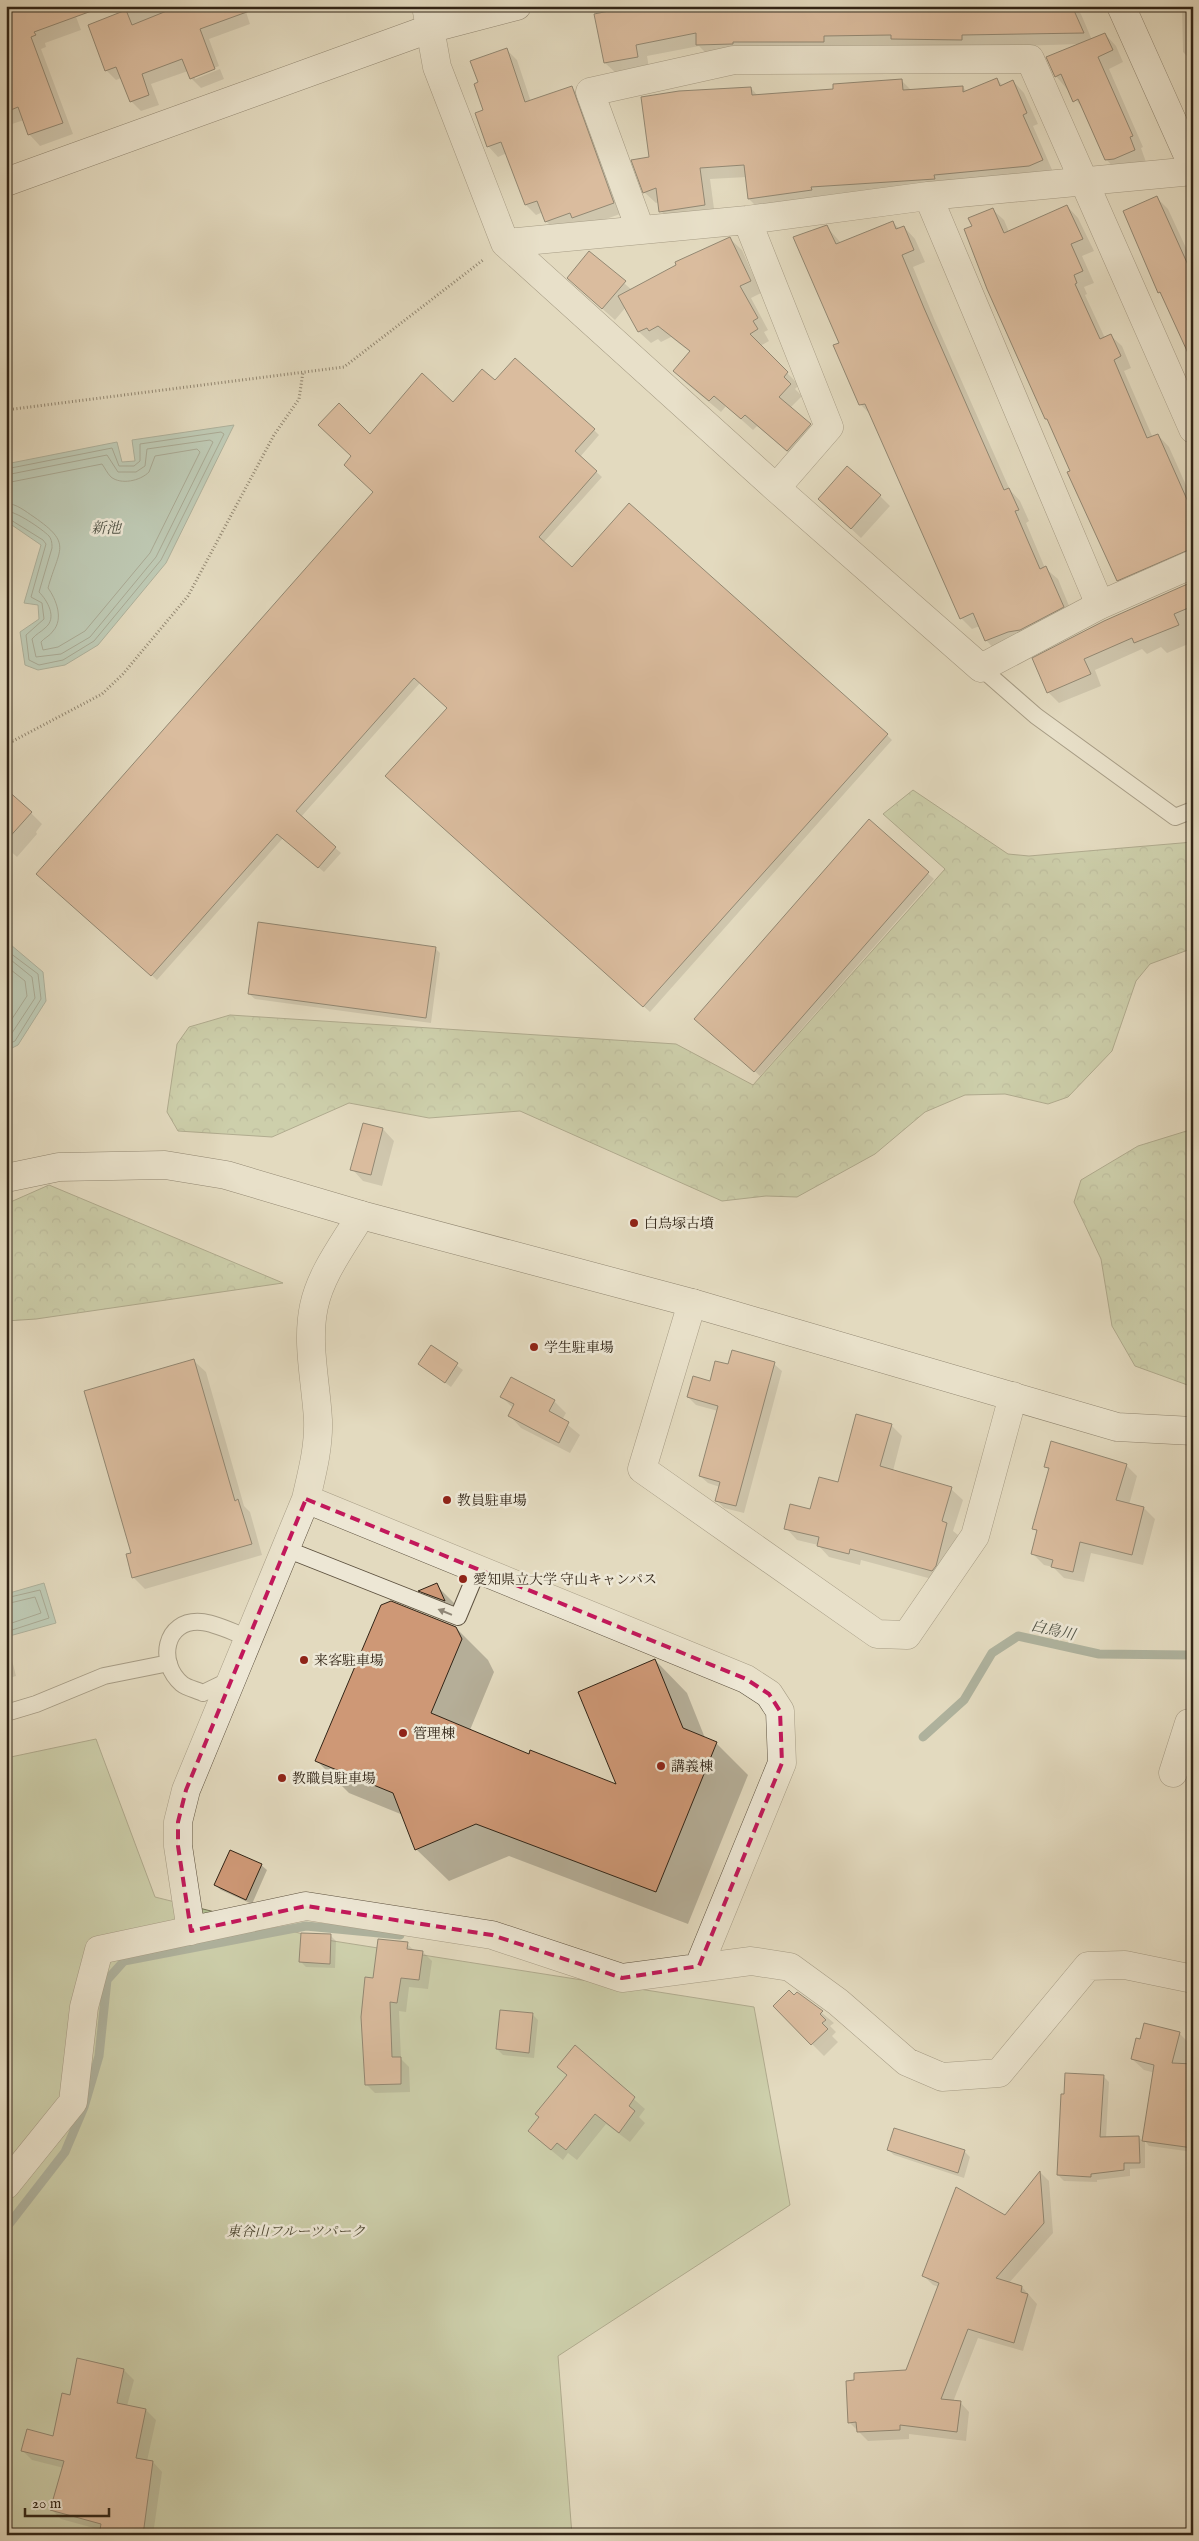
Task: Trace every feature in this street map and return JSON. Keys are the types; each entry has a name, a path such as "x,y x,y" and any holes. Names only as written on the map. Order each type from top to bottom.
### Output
{"street":[{"path":"6,182 428,18 516,6"},
{"path":"1121,6 1193,167"},
{"path":"428,18 437,66 506,243 776,488 981,668 1100,605 1193,564"},
{"path":"640,229 590,92 734,60 1030,59 1193,429"},
{"path":"506,243 746,220 928,196 1193,171"},
{"path":"928,196 1100,605"},
{"path":"746,220 829,428 776,488"},
{"path":"6,1178 59,1167 165,1165 226,1175 361,1215 692,1303 1117,1426 1193,1432"},
{"path":"190,1931 178,1846 178,1822 186,1790 306,1499 315,1462 318,1422 310,1333 314,1307 319,1285 361,1215"},
{"path":"692,1303 642,1469 877,1634 907,1635 975,1536 1013,1396"},
{"path":"306,1499 746,1679 769,1694 780,1711 782,1763 699,1966"},
{"path":"1174,1773 1189,1724 1193,1725"},
{"path":"6,2185 73,2102 84,2007 98,1950 306,1906 492,1935 622,1978 699,1966 750,1961 790,1968 838,2002 907,2062 942,2076 999,2073 1088,1966 1125,1965 1193,1978"}],"lane":[{"path":"981,668 1036,716 1175,817 1193,810"},
{"path":"286,1549 458,1617 478,1569"},
{"path":"232,1679 203,1693 183,1684 169,1663 166,1654 168,1639 180,1626 202,1622 249,1638"},
{"path":"6,1713 36,1704 104,1676 169,1663"}],"path":[{"path":"6,410 344,367 506,243"},
{"path":"6,738 13,741 102,694 123,674 188,596 208,564 274,435 298,398 303,372"}],"highlighted area":[{"path":"306,1499 746,1679 769,1694 780,1711 782,1763 699,1966 622,1978 492,1935 306,1906 191,1931 178,1846 178,1822 186,1790"}],"green space":[{"path":"913,790 1008,854 1029,856 1193,842 1193,950 1188,950 1150,964 1136,981 1112,1051 1068,1097 1048,1104 1005,1094 965,1095 925,1112 875,1154 797,1197 766,1196 722,1201 520,1111 429,1118 349,1103 272,1137 178,1131 167,1112 177,1044 189,1027 230,1015 676,1044 753,1085 945,869 883,814"},
{"path":"1193,1129 1193,1387 1135,1366 1112,1326 1101,1259 1074,1202 1081,1180 1138,1146"},
{"path":"49,1185 283,1283 36,1319 6,1321 6,1204"},
{"name":"東谷山フルーツパーク","path":"96,1739 155,1897 327,1940 754,2007 790,2205 558,2356 572,2535 6,2535 6,1758"}],"water":[{"name":"新池","path":"234,425 166,563 98,645 65,665 38,670 25,665 20,632 39,619 38,605 24,603 41,545 6,521 6,464 117,442 122,462 135,461 132,440"},
{"path":"6,945 11,945 43,972 46,1001 18,1045 6,1051"},
{"path":"44,1583 56,1623 6,1637 6,1594"}],"building":[{"path":"6,6 96,6 97,9 34,32 36,35 31,37 63,123 28,135 18,107 6,112"},
{"path":"179,6 255,6 255,9 200,29 215,69 190,79 182,59 142,74 149,95 130,102 116,67 105,71 88,25 126,10 132,25"},
{"path":"654,6 1072,6 1084,33 962,35 962,40 891,39 891,35 824,36 824,42 733,42 733,44 696,45 696,33 636,45 638,57 604,63 594,14 629,7 629,11"},
{"path":"1105,33 1113,50 1098,57 1133,136 1130,137 1135,150 1114,159 1105,160 1078,99 1073,102 1061,74 1055,77 1046,57"},
{"path":"507,48 525,102 572,86 614,203 572,218 570,213 545,222 537,201 525,205 501,142 487,147 475,113 483,110 474,84 478,82 470,61"},
{"path":"997,78 1000,86 1013,80 1027,113 1023,115 1043,160 1029,166 934,175 935,179 811,187 812,190 748,199 744,165 700,168 705,205 659,212 656,188 643,193 631,160 649,157 641,97 679,91 751,87 752,95 833,89 833,84 902,79 903,90 963,86 963,92"},
{"path":"1157,196 1193,276 1193,364 1160,292 1158,293 1123,211"},
{"path":"1067,205 1083,239 1071,244 1083,271 1074,275 1077,283 1075,284 1100,339 1111,334 1121,356 1114,360 1147,438 1158,434 1193,513 1193,548 1117,581 1067,472 1070,471 1047,419 1045,419 987,289 964,229 972,226 968,218 993,208 1004,233"},
{"path":"893,221 896,229 904,226 914,250 902,255 924,308 1004,490 1009,488 1019,510 1015,511 1040,569 1046,566 1064,607 1020,630 1008,632 985,641 973,613 960,619 865,404 859,405 833,345 839,343 793,237 827,225 836,244"},
{"path":"730,237 751,281 740,286 758,318 753,321 758,329 750,334 788,372 784,377 791,384 779,397 811,424 787,451 745,415 741,419 714,396 709,401 673,371 690,351 658,326 649,331 647,328 638,332 618,296 676,265 675,262"},
{"path":"589,251 626,281 602,309 567,278"},
{"path":"515,358 595,429 575,451 597,471 539,537 572,567 629,503 888,734 643,1007 385,776 447,708 414,678 296,811 336,847 318,868 277,834 151,976 36,874 373,492 344,465 351,456 318,425 339,403 370,434 422,373 453,402 482,369 495,380"},
{"path":"847,466 881,495 851,529 818,499"},
{"path":"1192,582 1193,606 1174,614 1179,625 1134,643 1132,638 1084,659 1091,674 1047,693 1032,658 1104,621"},
{"path":"6,789 32,812 6,841"},
{"path":"869,819 929,872 754,1072 694,1019"},
{"path":"258,922 436,947 426,1018 248,994"},
{"path":"363,1123 383,1128 371,1175 350,1170"},
{"path":"431,1345 458,1363 445,1383 418,1364"},
{"path":"732,1350 775,1362 736,1506 715,1501 720,1482 699,1476 718,1406 687,1397 693,1376 710,1381 715,1361 728,1364"},
{"path":"194,1359 235,1501 238,1499 252,1544 132,1578 126,1554 131,1553 84,1391"},
{"path":"511,1377 555,1400 549,1411 569,1422 559,1443 508,1416 514,1404 500,1397"},
{"path":"856,1414 892,1424 880,1466 952,1487 942,1521 947,1523 936,1566 932,1571 850,1549 849,1554 817,1546 819,1537 784,1529 790,1504 810,1509 819,1477 838,1482"},
{"path":"1051,1441 1127,1464 1116,1500 1144,1507 1132,1555 1080,1542 1073,1572 1051,1567 1053,1560 1031,1554 1037,1530 1032,1529 1049,1468 1044,1467"},
{"path":"437,1583 445,1601 418,1591"},
{"path":"391,1601 456,1627 462,1639 431,1713 529,1754 530,1750 616,1784 578,1692 655,1659 683,1728 717,1742 656,1892 476,1824 415,1850 393,1793 315,1761 381,1605"},
{"path":"230,1850 262,1864 246,1900 214,1885"},
{"path":"301,1933 331,1934 330,1964 299,1962"},
{"path":"378,1939 408,1942 407,1949 423,1951 419,1980 401,1978 397,2003 390,2002 392,2057 401,2057 401,2084 365,2085 361,2017 365,1977 373,1978"},
{"path":"789,1990 794,1995 797,1992 823,2011 820,2014 826,2020 822,2023 828,2029 811,2045 773,2006"},
{"path":"500,2010 533,2013 529,2053 496,2049"},
{"path":"1144,2023 1180,2032 1172,2063 1193,2064 1193,2148 1142,2141 1154,2065 1131,2059 1136,2038 1140,2039"},
{"path":"575,2045 635,2097 629,2106 635,2111 619,2133 595,2114 566,2150 557,2143 551,2150 528,2131 539,2117 535,2114 567,2075 557,2067"},
{"path":"1065,2073 1104,2075 1100,2137 1139,2136 1140,2163 1124,2163 1124,2170 1091,2174 1091,2177 1057,2175 1061,2094 1064,2094"},
{"path":"894,2128 965,2150 958,2173 887,2150"},
{"path":"1040,2171 1044,2223 996,2278 1022,2286 1021,2292 1028,2294 1014,2343 968,2329 941,2399 961,2401 957,2432 900,2425 900,2430 857,2432 856,2422 848,2423 846,2381 854,2380 854,2373 906,2370 939,2283 922,2276 956,2187 1005,2215"},
{"path":"77,2358 124,2369 117,2403 146,2409 136,2458 153,2461 143,2535 99,2535 101,2524 50,2510 64,2461 21,2451 27,2429 53,2436 62,2393 70,2395"}],"waterway":[{"name":"白鳥川","path":"923,1737 964,1700 992,1653 1018,1636 1099,1654 1189,1655 1193,1652"},
{"path":"6,2228 65,2152 84,2107 99,2056 107,1980 124,1961 306,1926 400,1935"}],"place":[{"name":"白鳥塚古墳","path":"634,1223"},
{"name":"学生駐車場","path":"534,1347"},
{"name":"教員駐車場","path":"447,1500"},
{"name":"愛知県立大学 守山キャンパス","path":"463,1579"},
{"name":"来客駐車場","path":"304,1660"},
{"name":"管理棟","path":"403,1733"},
{"name":"講義棟","path":"661,1766"},
{"name":"教職員駐車場","path":"282,1778"}]}
